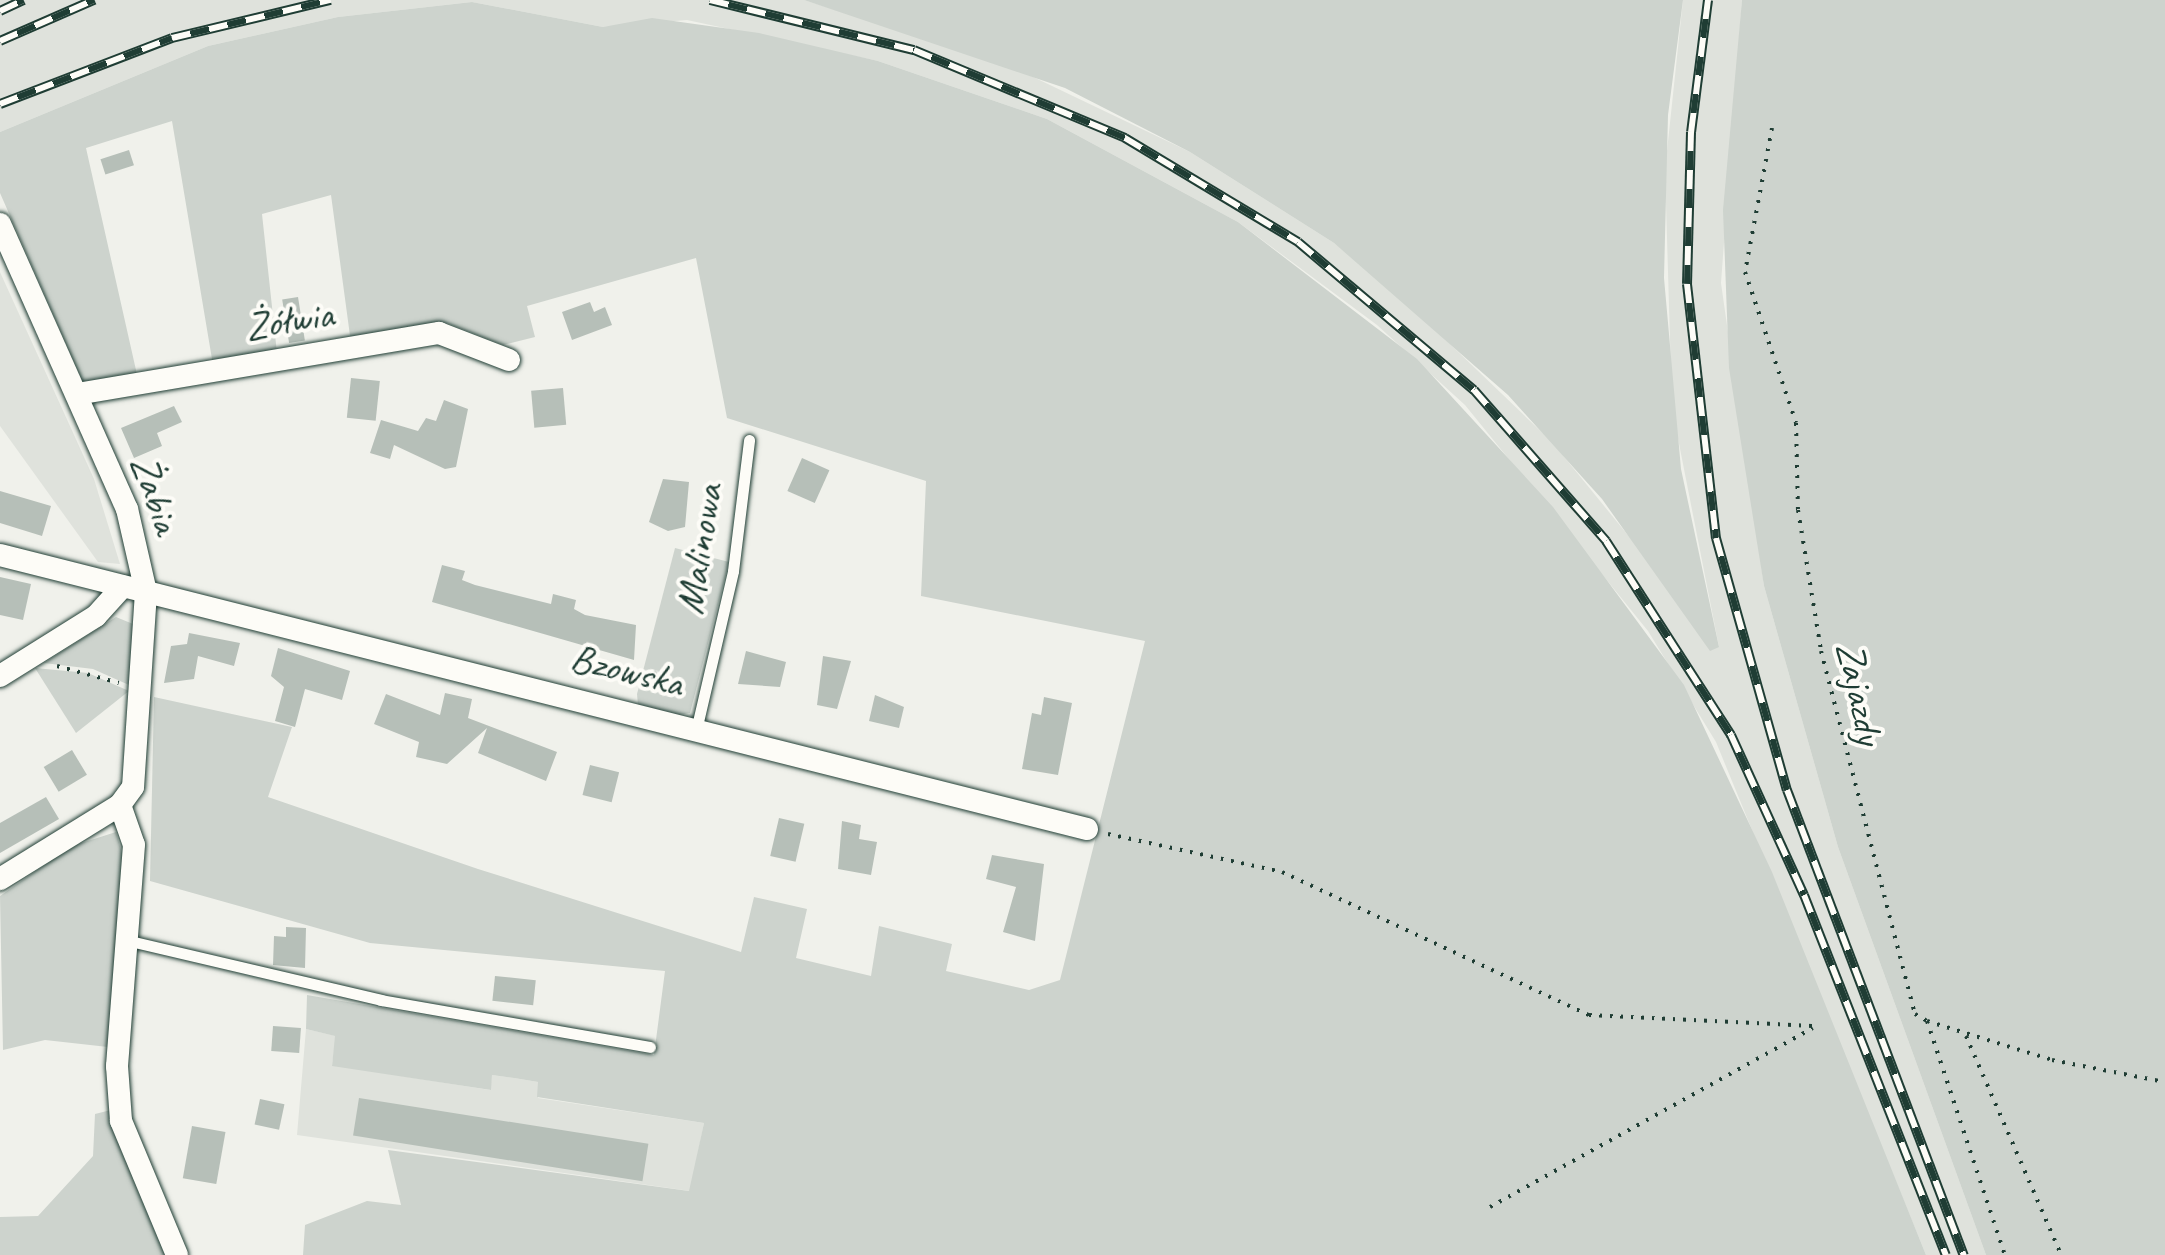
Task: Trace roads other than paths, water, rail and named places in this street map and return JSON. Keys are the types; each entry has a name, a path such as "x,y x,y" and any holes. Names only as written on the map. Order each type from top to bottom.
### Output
{"street":[{"name":"Żabia","path":"0,224 127,509 134,589 136,777 120,805"},
{"name":"Żółwia","path":"77,394 439,334 509,360"},
{"name":"Bzowska","path":"0,555 697,726 1087,830"},
{"path":"0,676 134,589"},
{"path":"0,879 120,805 134,845 130,941 117,1066 124,1134 176,1255"}],"lane":[{"name":"Malinowa","path":"697,726 733,571 749,440"},
{"path":"130,941 380,1000 650,1047"}],"railway":[{"path":"0,11 24,0"},
{"path":"0,41 94,0"},
{"path":"0,104 172,38 330,0"},
{"path":"710,0 914,50 1125,138 1298,242 1474,390 1606,541 1731,735 1804,895 1946,1255"},
{"path":"1708,0 1691,132 1687,284 1716,538 1787,790 1964,1255"}]}
